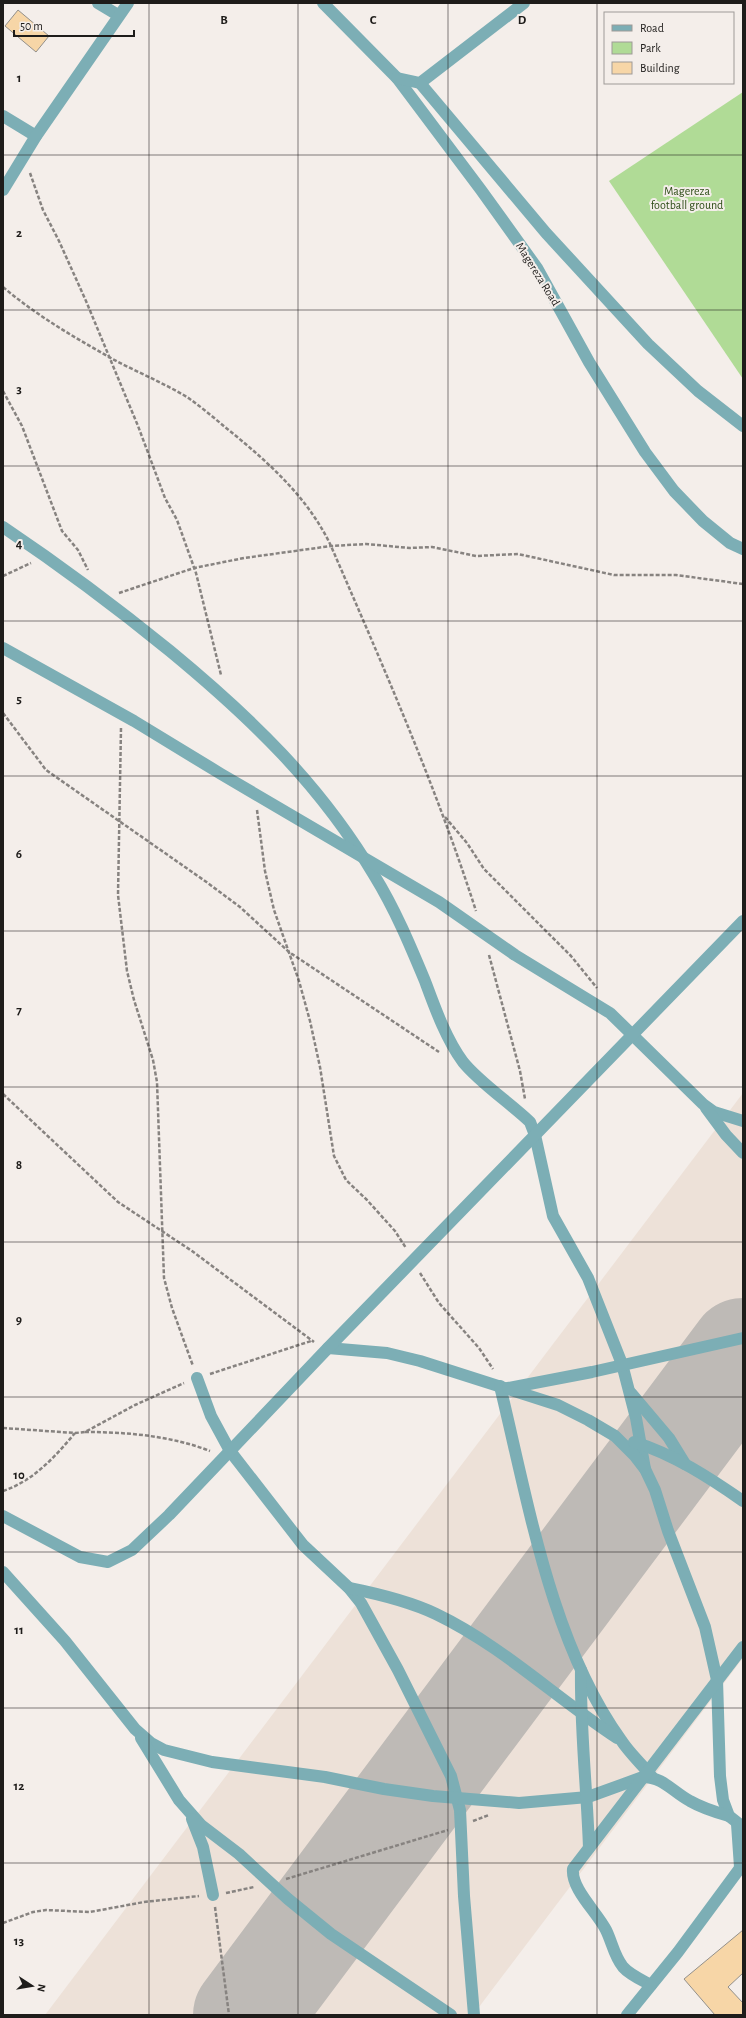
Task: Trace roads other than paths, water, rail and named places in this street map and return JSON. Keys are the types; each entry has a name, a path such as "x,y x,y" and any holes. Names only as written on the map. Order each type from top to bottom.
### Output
{"street":[{"path":"98,3 118,15"},
{"path":"3,190 36,136 118,15 128,3"},
{"name":"Magereza Road","path":"323,3 397,78 538,268 589,362 645,452 674,491 703,521 730,543 743,549"},
{"path":"420,83 524,3"},
{"path":"397,78 420,83 546,233 648,344 698,391 743,426"},
{"path":"3,116 36,136"},
{"path":"3,527 48,557 99,595 226,697 307,780 361,854 398,917 433,1003 460,1057 470,1069 530,1122 535,1135 553,1216 588,1278 622,1364 630,1392 645,1469 655,1490 670,1538 705,1627 717,1680 720,1732 720,1776 723,1800 736,1822 742,1866 627,2015"},
{"path":"3,648 121,714 254,793 361,854 439,902 515,955 610,1013 703,1104 714,1112 743,1121"},
{"path":"3,1516 80,1557 108,1562 132,1550 169,1515 413,1260 743,921"},
{"path":"703,1104 726,1135 743,1153"},
{"path":"504,1387 743,1338"},
{"path":"328,1348 358,1350 420,1360 558,1405 615,1436 659,1451 686,1465 743,1501"},
{"path":"197,1378 227,1454 303,1544 349,1588 360,1603 398,1670 445,1761 458,1798 464,1896 474,2015"},
{"path":"504,1387 550,1588 559,1616 581,1669 620,1739 648,1775 660,1780 689,1801 736,1822"},
{"path":"630,1392 669,1438 686,1465"},
{"path":"615,1436 645,1469"},
{"path":"3,1572 65,1641 135,1729 167,1782 190,1814 201,1825 250,1863 288,1899 331,1934 451,2015"},
{"path":"349,1588 380,1594 405,1602 436,1614 468,1631 582,1715 620,1739"},
{"path":"651,1985 624,1968 617,1960 599,1917 575,1884 572,1876 573,1869 648,1775 717,1680 743,1647"},
{"path":"581,1669 582,1715 588,1797 589,1848"},
{"path":"135,1729 151,1743 164,1750 184,1756 325,1777 384,1789 458,1798 519,1803 588,1797 648,1775"},
{"path":"190,1814 203,1847 213,1895"}],"park label":[{"name":"Magereza football ground","path":"687,198"}]}
